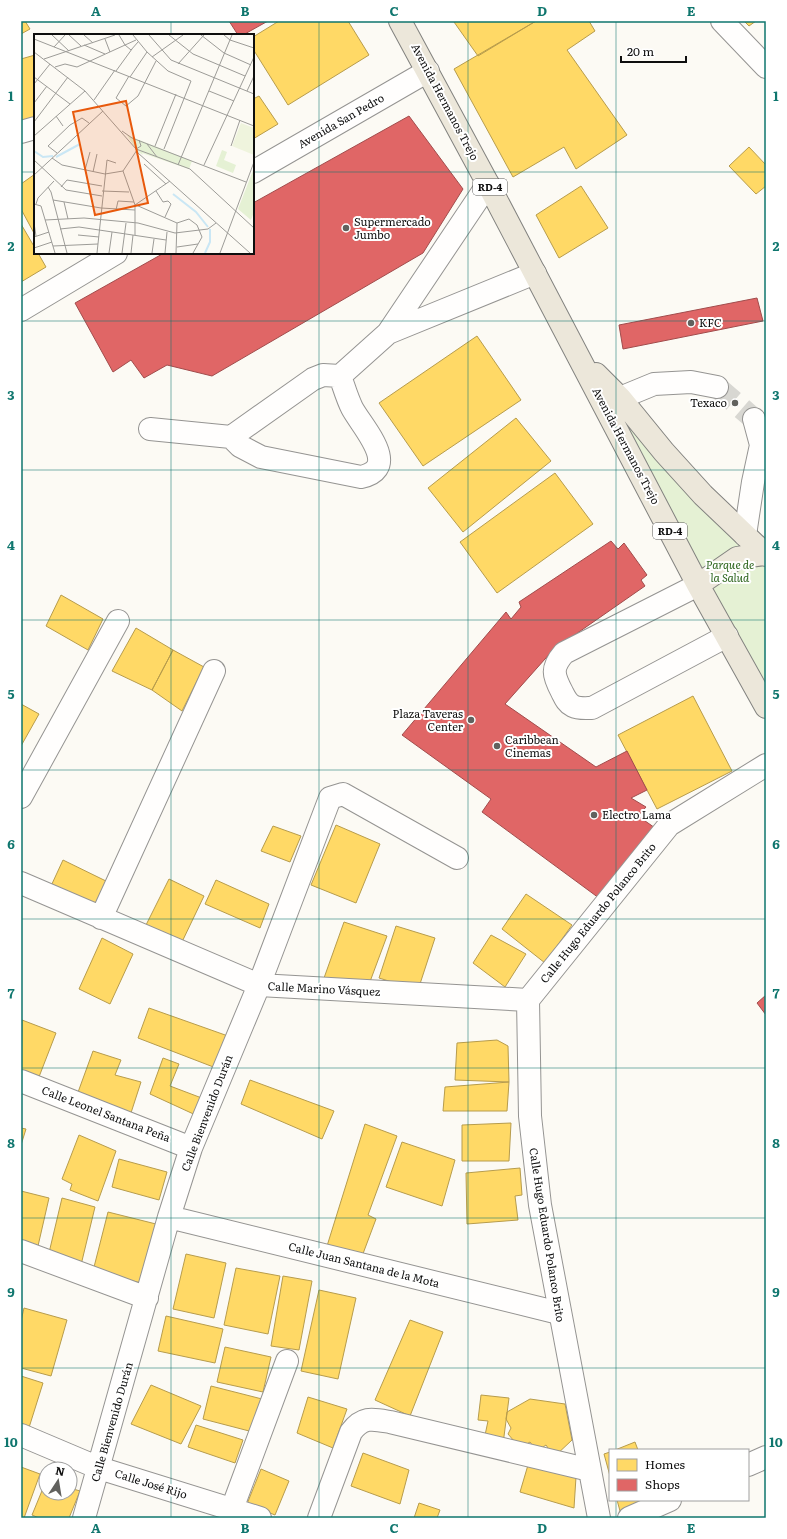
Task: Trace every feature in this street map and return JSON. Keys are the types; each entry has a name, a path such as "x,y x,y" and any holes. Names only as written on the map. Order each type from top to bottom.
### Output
{"main road":[{"name":"Avenida Hermanos Trejo","path":"400,21 578,354 698,585 766,707"},
{"name":"Avenida Hermanos Trejo","path":"578,354 620,398 664,452 698,489 765,554"},
{"path":"698,585 737,558 765,554"}],"street":[{"path":"722,21 766,67"},
{"name":"Avenida San Pedro","path":"254,171 428,71"},
{"path":"21,132 34,128"},
{"path":"231,437 313,379 323,375 340,376 388,333 488,184"},
{"path":"21,310 114,254"},
{"path":"388,333 535,273"},
{"path":"150,429 231,437 240,446 261,457 361,478 372,475 377,469 379,461 378,450 352,408 340,376"},
{"path":"620,398 654,384 691,382 717,387"},
{"path":"745,535 753,482 763,443 754,419"},
{"path":"698,585 564,653 557,661 554,671 555,678 568,703 581,709 592,708 726,636"},
{"path":"21,797 118,621"},
{"path":"101,918 214,671"},
{"name":"Calle Hugo Eduardo Polanco Brito","path":"599,1518 559,1313 540,1205 530,1124 528,1000 669,825 766,765"},
{"name":"Calle Bienvenido Durán","path":"84,1518 169,1217 191,1148 259,985 330,798 343,794 457,858"},
{"name":"Calle Marino Vásquez","path":"21,883 259,985 528,1000"},
{"name":"Calle Leonel Santana Peña","path":"21,1081 191,1148"},
{"name":"Calle Juan Santana de la Mota","path":"169,1217 559,1313"},
{"path":"21,1251 147,1298"},
{"path":"232,1509 287,1361"},
{"path":"319,1518 351,1432 363,1420 373,1419 390,1422 590,1470"},
{"name":"Calle José Rijo","path":"21,1435 99,1468 260,1518"},
{"path":"749,1465 766,1457"},
{"path":"629,1518 668,1501"}],"green space":[{"name":"Parque de la Salud","path":"578,354 766,555 766,707"}],"building: Homes":[{"path":"21,21 25,21 30,29 21,34"},
{"path":"279,21 348,21 369,55 288,105 254,51 254,36"},
{"path":"536,21 478,56 454,22"},
{"path":"536,21 589,21 595,31 567,50 627,135 576,169 564,147 513,177 454,69"},
{"path":"744,21 756,21 749,26"},
{"path":"34,55 34,128 21,132 21,59"},
{"path":"259,96 278,124 254,138 254,98"},
{"path":"749,147 766,165 766,186 756,194 729,166"},
{"path":"34,175 34,233 21,209 21,184"},
{"path":"581,186 608,228 559,258 536,215"},
{"path":"21,224 34,246 34,254 39,254 46,267 21,282"},
{"path":"477,336 521,400 423,466 379,403"},
{"path":"516,418 551,461 463,532 428,488"},
{"path":"555,473 593,524 497,593 460,542"},
{"path":"61,595 103,619 88,650 46,626"},
{"path":"136,628 173,650 152,690 112,671"},
{"path":"173,650 204,667 182,711 152,690"},
{"path":"693,696 732,771 657,809 618,735"},
{"path":"21,704 39,714 21,746"},
{"path":"336,825 380,844 356,903 311,885"},
{"path":"273,826 301,836 290,862 261,851"},
{"path":"63,860 108,882 96,908 51,886"},
{"path":"169,879 204,896 181,944 144,929"},
{"path":"216,880 269,904 260,928 205,904"},
{"path":"526,894 572,925 545,963 502,929"},
{"path":"344,922 387,936 368,987 324,978"},
{"path":"396,926 435,938 418,990 379,978"},
{"path":"491,935 526,954 505,987 473,963"},
{"path":"102,938 133,954 110,1004 79,989"},
{"path":"149,1008 228,1036 216,1068 138,1038"},
{"path":"22,1020 56,1033 37,1082 21,1076"},
{"path":"497,1040 508,1046 509,1082 455,1080 457,1043"},
{"path":"93,1051 121,1060 115,1075 141,1082 129,1119 77,1095"},
{"path":"163,1058 179,1064 170,1086 207,1100 200,1117 150,1094"},
{"path":"250,1080 334,1111 322,1139 241,1104"},
{"path":"509,1082 507,1111 443,1111 445,1087"},
{"path":"511,1123 509,1161 462,1161 462,1125"},
{"path":"365,1124 397,1136 368,1215 376,1219 361,1259 327,1246"},
{"path":"21,1128 26,1129 21,1145"},
{"path":"79,1135 116,1151 98,1201 70,1190 72,1184 62,1179"},
{"path":"402,1142 455,1160 442,1206 386,1187"},
{"path":"119,1159 167,1172 159,1200 112,1187"},
{"path":"520,1168 522,1195 515,1196 518,1220 467,1224 466,1173"},
{"path":"21,1191 49,1198 38,1246 21,1242"},
{"path":"62,1198 95,1207 81,1265 48,1257"},
{"path":"108,1212 156,1224 141,1283 93,1271"},
{"path":"186,1254 226,1263 214,1318 173,1309"},
{"path":"236,1268 280,1276 268,1334 224,1325"},
{"path":"283,1276 312,1281 299,1350 271,1346"},
{"path":"319,1290 356,1298 338,1379 301,1371"},
{"path":"24,1308 67,1320 51,1376 21,1368 21,1321"},
{"path":"166,1316 223,1329 215,1363 158,1351"},
{"path":"410,1320 443,1332 410,1416 375,1400"},
{"path":"225,1347 271,1357 263,1392 217,1382"},
{"path":"21,1376 43,1383 27,1434 21,1432"},
{"path":"151,1385 201,1406 181,1444 131,1424"},
{"path":"211,1386 262,1399 253,1432 203,1419"},
{"path":"481,1395 509,1398 503,1444 484,1440 488,1421 478,1420"},
{"path":"308,1397 347,1409 333,1448 297,1433"},
{"path":"530,1399 565,1404 572,1440 554,1457 546,1445 537,1451 530,1442 520,1448 508,1434 511,1428 506,1419 507,1412"},
{"path":"196,1425 243,1440 235,1463 188,1447"},
{"path":"635,1442 638,1449 618,1449"},
{"path":"609,1452 609,1472 604,1454"},
{"path":"363,1453 409,1470 400,1504 351,1486"},
{"path":"528,1465 576,1477 574,1508 520,1492"},
{"path":"21,1467 38,1473 38,1480 24,1518 21,1518"},
{"path":"261,1469 289,1481 275,1515 247,1504"},
{"path":"38,1500 76,1501 69,1518 39,1518 32,1515"},
{"path":"617,1501 646,1501 647,1503 620,1511"},
{"path":"419,1503 440,1510 437,1518 414,1518"}],"building: Shops":[{"path":"229,21 268,21 245,34 237,34"},
{"name":"Supermercado Jumbo","path":"409,116 463,189 423,253 212,376 167,365 144,378 131,360 113,372 75,303 162,254 254,254 254,202"},
{"name":"KFC","path":"757,298 763,321 623,349 619,325"},
{"name":"Plaza Taveras Center","path":"611,541 618,549 624,543 647,575 641,580 645,586 553,650 505,704 596,767 627,751 647,790 631,798 646,807 638,816 658,830 603,901 482,812 491,799 402,735 506,612 511,619 521,607 519,602"},
{"path":"766,995 766,1015 757,1003"}],"tunnel":[{"path":"717,387 754,419"}],"place":[{"name":"Supermercado Jumbo","path":"346,228"},
{"name":"KFC","path":"691,323"},
{"name":"Texaco","path":"735,403"},
{"name":"Plaza Taveras Center","path":"471,720"},
{"name":"Caribbean Cinemas","path":"497,746"},
{"name":"Electro Lama","path":"594,815"}]}
